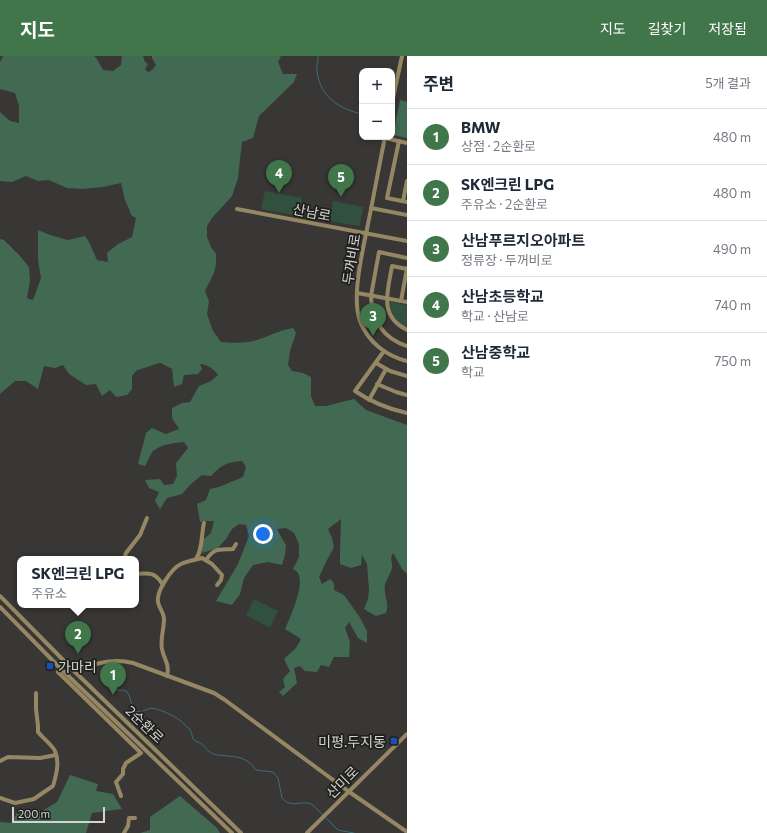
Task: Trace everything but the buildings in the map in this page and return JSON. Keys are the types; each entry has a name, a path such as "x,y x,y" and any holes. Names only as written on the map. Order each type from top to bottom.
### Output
{"street":[{"path":"395,89 402,56"},
{"name":"두꺼비로","path":"385,140 366,233 357,293 357,310 360,321 371,339 384,351 407,362"},
{"path":"394,140 407,143"},
{"path":"399,141 387,198 405,201 407,181"},
{"path":"371,208 407,215"},
{"name":"산남로","path":"237,209 407,242"},
{"path":"407,258 379,252 371,296 374,317 381,329 396,342 407,346"},
{"path":"401,301 407,269 392,266 386,298 388,309 393,320 407,330"},
{"path":"357,293 407,302"},
{"path":"384,351 356,391 369,400 384,407 407,413"},
{"path":"376,363 386,369 407,376"},
{"path":"369,400 386,369"},
{"path":"377,384 407,395"},
{"path":"125,556 140,535 147,518"},
{"path":"196,560 199,555 204,522"},
{"path":"206,560 214,551 223,548 233,549 236,544"},
{"path":"167,676 168,666 162,649 164,617 158,601 158,596 163,585 169,575 180,564 202,558 212,564 222,575 221,580 217,585"},
{"path":"139,574 151,573 160,580 163,585"},
{"name":"2순환로","path":"0,596 73,670 242,833"},
{"name":"2순환로","path":"0,607 230,832"},
{"path":"73,670 108,661 133,663 219,696 348,791 407,832"},
{"path":"58,672 141,753 126,764 123,769 123,774 116,782 121,796"},
{"path":"0,798 15,803 34,799 53,786 57,772 57,760 55,751 38,732 36,693"},
{"name":"산미로","path":"307,833 407,734"},
{"path":"0,761 8,757 40,758 56,755"},
{"path":"124,833 128,826 129,818 135,818"}],"green space":[{"path":"3,56 94,56 103,70 113,71 121,65 122,56 143,56 145,62 148,64 145,69 148,72 156,65 152,56 281,56 278,62 283,74 297,74 294,82 259,116 253,138 242,142 238,178 232,196 212,218 207,226 207,237 216,254 216,264 214,273 205,291 209,301 207,314 213,331 221,342 250,342 293,328 296,333 290,351 288,365 292,371 303,373 311,377 311,396 315,406 326,406 354,399 366,410 407,425 407,573 402,569 393,553 391,558 392,568 385,586 387,604 386,613 376,616 364,609 368,599 369,590 367,564 362,555 361,565 351,568 340,564 341,519 328,529 334,547 319,577 322,584 330,579 334,583 334,590 344,595 359,616 367,631 367,643 358,638 349,622 345,628 350,642 349,657 334,657 329,667 321,665 317,672 305,671 300,666 294,668 297,683 283,696 279,692 285,687 283,679 290,671 284,659 296,648 301,639 285,629 296,601 300,585 298,573 293,569 299,557 299,544 294,533 286,528 277,529 286,545 282,565 268,562 253,565 244,578 240,594 232,605 216,601 238,564 249,536 246,525 239,524 232,529 218,548 202,553 203,540 211,533 214,521 200,522 197,504 206,500 210,489 243,477 246,467 242,461 232,462 218,469 211,476 202,475 182,494 167,498 160,509 155,501 159,492 149,488 145,480 160,479 164,485 173,484 177,476 176,463 188,448 184,442 164,445 153,451 145,466 138,464 146,433 152,428 166,434 179,429 172,418 172,408 182,403 190,402 199,386 211,381 218,375 210,367 200,364 202,369 198,374 184,375 182,384 174,387 172,369 161,363 155,364 137,370 132,376 132,389 127,395 116,397 110,390 102,396 96,384 86,385 69,374 63,365 55,368 44,366 38,389 26,381 15,381 0,394 0,239 4,240 29,267 30,281 27,298 33,300 41,278 38,260 38,230 68,240 85,236 97,260 108,262 107,253 118,244 132,237 136,218 131,215 125,200 121,183 83,189 67,188 49,180 38,181 26,176 12,182 0,181 0,112 10,121 19,123 19,106 15,93 0,89 0,62"},
{"path":"400,100 407,102 407,138 395,135 395,125"},
{"path":"265,191 302,198 298,216 261,209"},
{"path":"333,201 363,207 360,225 358,226 330,221"},
{"path":"390,302 407,305 407,329 400,324 393,315"},
{"path":"254,599 278,611 270,628 246,615"},
{"path":"70,775 98,784 96,791 113,794 122,809 92,813 86,833 0,833 0,822 12,823 18,810 42,811 57,802"},
{"path":"180,796 217,828 220,833 140,833 150,830 150,817"}],"waterway":[{"path":"318,56 317,69 319,80 326,95 338,105 359,113"},
{"path":"397,121 404,123"},
{"path":"104,680 108,681 116,689 127,692 134,711 140,712 151,708 172,716 187,726 191,731 193,739 203,745 209,752 216,755 240,758 250,763 256,770 273,772 278,778 282,798 293,804 311,804 323,815"},
{"path":"325,817 338,830 354,833"}],"place":[{"name":"산남초등학교","path":"279,193"},
{"name":"산남중학교","path":"341,197"},
{"name":"산남푸르지오아파트","path":"373,336"},
{"name":"SK엔크린 LPG","path":"78,654"},
{"name":"가마리","path":"50,666"},
{"name":"BMW","path":"113,695"},
{"name":"미평.두지동","path":"394,741"}]}
